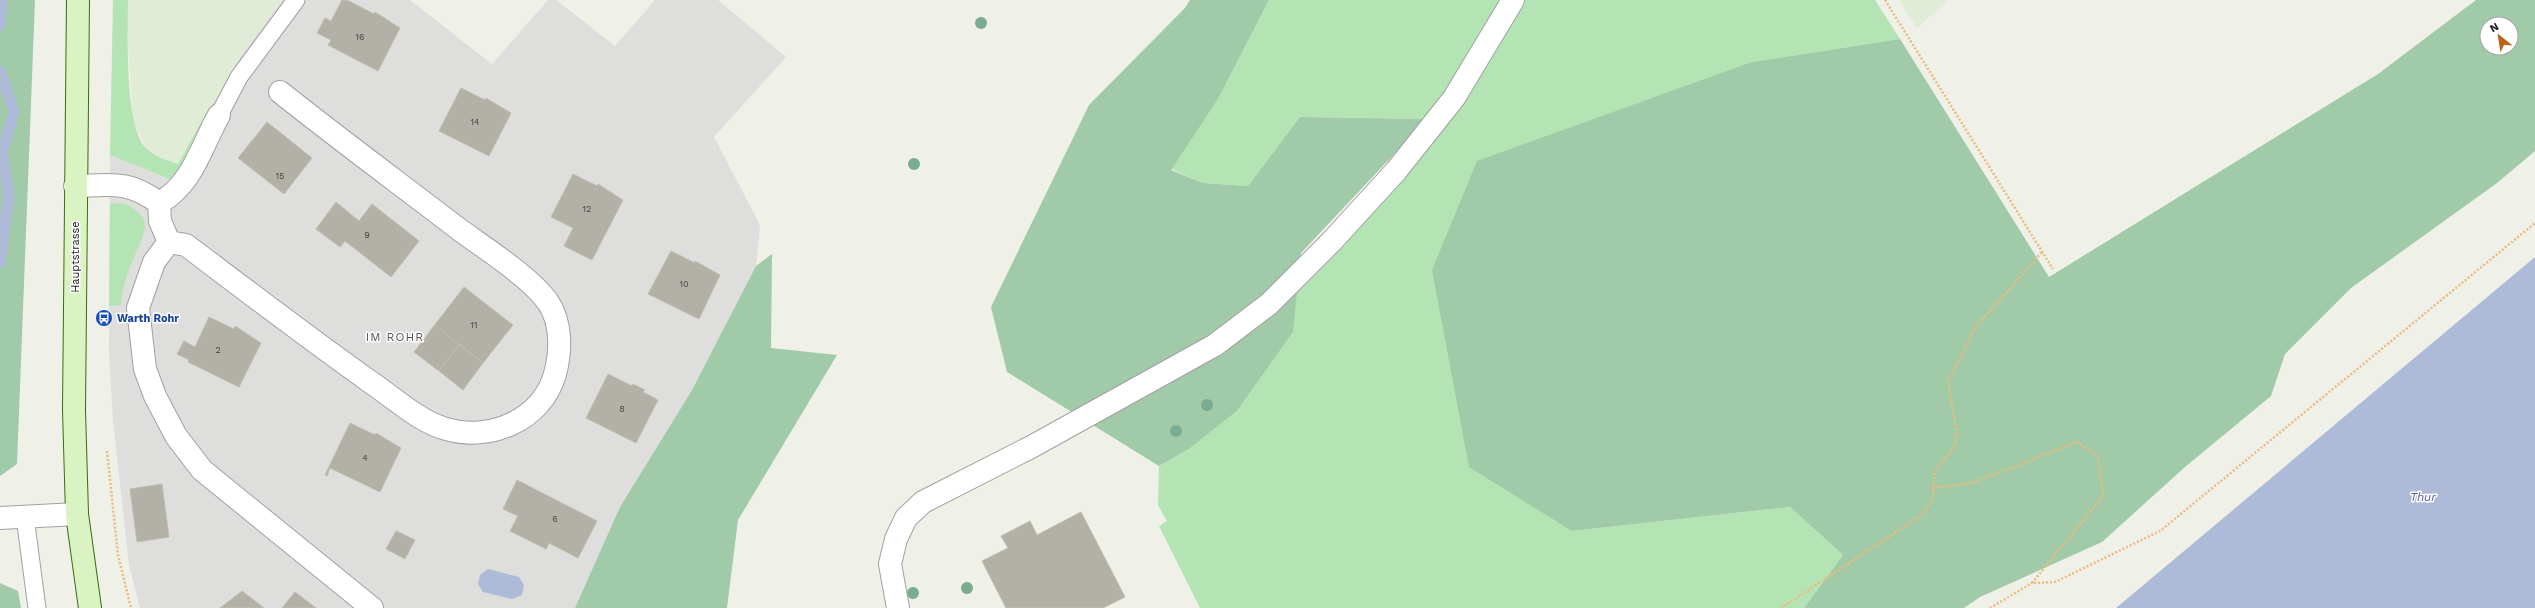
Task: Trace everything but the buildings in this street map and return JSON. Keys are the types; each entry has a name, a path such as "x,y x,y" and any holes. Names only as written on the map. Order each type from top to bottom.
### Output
{"main road":[{"name":"Hauptstrasse","path":"78,0 74,410 77,514 90,608"}],"street":[{"path":"898,608 890,564 896,539 906,518 923,502 1033,446 1215,345 1268,304 1331,242 1396,171 1454,98 1513,0"},
{"path":"169,242 186,245 369,381 421,417 444,429 467,434 494,432 540,405 552,382 559,357 559,337 548,303 531,285 491,252 280,92"},
{"path":"159,204 172,196 187,180 219,115"},
{"path":"75,186 126,185 143,192 159,204 160,221 169,242"},
{"path":"169,242 154,262 138,308 145,369 155,396 176,436 202,470 372,608"},
{"path":"0,518 77,514"}],"lane":[{"path":"219,115 239,78 296,0"},
{"path":"25,517 37,608"}],"path":[{"path":"1885,0 2053,269"},
{"path":"2032,583 2055,582 2160,531 2535,223"},
{"path":"1781,608 1922,515 1932,500 1935,471 1954,447 1957,432 1948,382 1975,328 2043,251"},
{"path":"1933,488 1972,484 2077,442 2098,456 2103,496 2032,583 1990,608"},
{"path":"113,512 118,555 131,608"}],"shaded area":[{"path":"282,0 410,0 492,64 548,0 556,0 615,46 655,0 718,0 786,57 714,137 760,225 756,266 692,390 620,507 575,608 140,608 129,565 113,421 109,353 110,155 174,181 210,106 242,54"}],"green space":[{"path":"0,0 35,0 17,464 0,476"},
{"path":"113,0 128,0 128,55 131,100 134,120 139,137 146,148 165,160 178,164 210,106 174,181 110,155"},
{"path":"128,0 281,0 242,54 178,164 159,158 145,146 133,121 128,42"},
{"path":"1190,0 1269,0 1218,99 1171,170 1203,183 1248,186 1300,117 1427,119 1301,253 1293,332 1237,411 1189,449 1159,466 1007,372 991,307 1089,105 1185,8"},
{"path":"1269,0 1503,0 1490,25 1427,119 1300,117 1248,186 1203,183 1171,169 1218,99"},
{"path":"1521,0 1875,0 1900,39 1752,62 1572,531 1790,507 1843,555 1804,608 1200,608 1159,526 1167,521 1158,505 1159,466 1189,449 1237,411 1293,332 1295,290"},
{"path":"1899,0 1948,0 1917,28"},
{"path":"2476,0 2535,0 2535,151 2497,183 2351,288 2285,354 2271,396 2185,467 2102,542 1980,597 1964,608 1804,608 1843,555 1790,507 1572,531 1469,467 1432,270 1477,161 1752,62 1900,39 2049,277 2378,74"},
{"path":"122,203 133,208 140,214 144,220 145,227 141,242 127,276 122,294 121,305 109,306 110,204"},
{"path":"772,254 771,348 837,355 738,520 727,608 575,608 620,507 692,390 756,266"},
{"path":"0,583 18,591 21,608 0,608"}],"water":[{"name":"Thur","path":"2535,257 2535,608 2116,608"},
{"path":"488,569 519,577 524,585 522,595 512,599 483,592 478,584 480,575"}],"waterway":[{"path":"0,25 2,0"},
{"path":"0,71 14,112 2,153 9,195 0,263"}],"place":[{"name":"Warth Rohr","path":"104,318"}],"district":[{"name":"IM ROHR","path":"395,337"}]}
